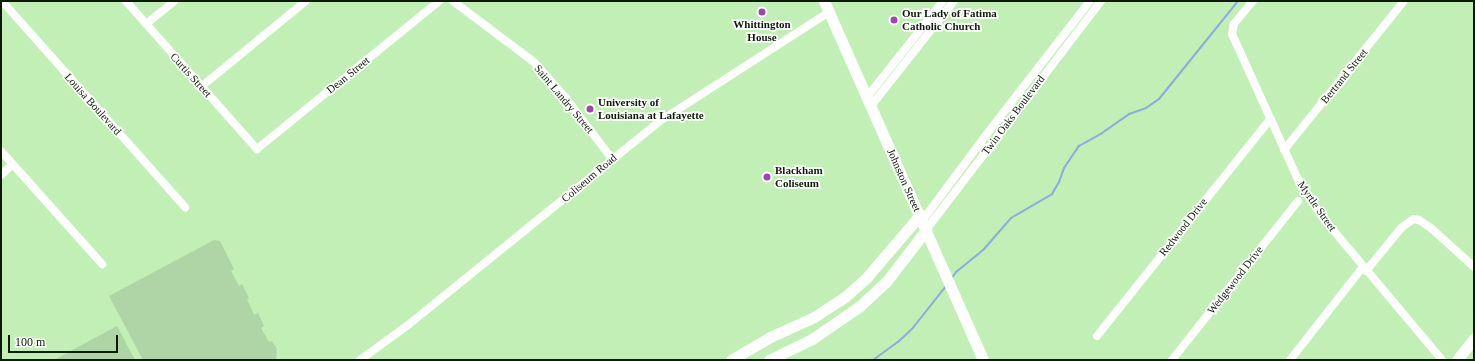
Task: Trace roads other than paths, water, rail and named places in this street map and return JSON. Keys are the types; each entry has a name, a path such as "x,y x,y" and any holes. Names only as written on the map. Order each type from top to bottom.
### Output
{"street":[{"name":"Louisa Boulevard","path":"2,1 185,207"},
{"name":"Curtis Street","path":"126,1 257,149"},
{"path":"146,24 174,1"},
{"path":"202,86 306,1"},
{"name":"Dean Street","path":"257,149 438,1"},
{"name":"Saint Landry Street","path":"453,1 534,62 565,97 612,159"},
{"name":"Johnston Street","path":"824,1 983,360"},
{"path":"869,101 943,1"},
{"path":"869,101 954,1"},
{"name":"Twin Oaks Boulevard","path":"923,222 986,135 1090,1"},
{"name":"Twin Oaks Boulevard","path":"923,222 1101,1"},
{"name":"Myrtle Street","path":"1252,1 1232,28 1232,34 1284,150 1309,198 1365,269 1442,360"},
{"name":"Bertrand Street","path":"1284,150 1404,1"},
{"name":"Coliseum Road","path":"360,360 408,325 612,159 674,111 829,12"},
{"name":"Redwood Drive","path":"1097,336 1270,118"},
{"path":"1,151 102,264"},
{"path":"1,174 13,164"},
{"name":"Wedgewood Drive","path":"1172,360 1298,201"},
{"path":"1290,360 1365,269 1402,227 1414,219 1419,220 1431,228 1474,267"},
{"path":"731,360 770,337 814,317 845,297 923,222"},
{"path":"769,360 812,339 860,306 886,282 923,222"},
{"path":"1457,360 1474,338"}],"waterway":[{"path":"951,279 956,272 984,249 1011,218 1052,194 1059,182 1064,168 1079,146 1102,133 1129,114 1146,108 1159,99 1238,1"},
{"path":"873,360 898,342 912,329 946,286"}],"place":[{"name":"Whittington House","path":"762,12"},
{"name":"Our Lady of Fatima Catholic Church","path":"894,20"},
{"name":"University of Louisiana at Lafayette","path":"590,109"},
{"name":"Blackham Coliseum","path":"767,177"}]}
